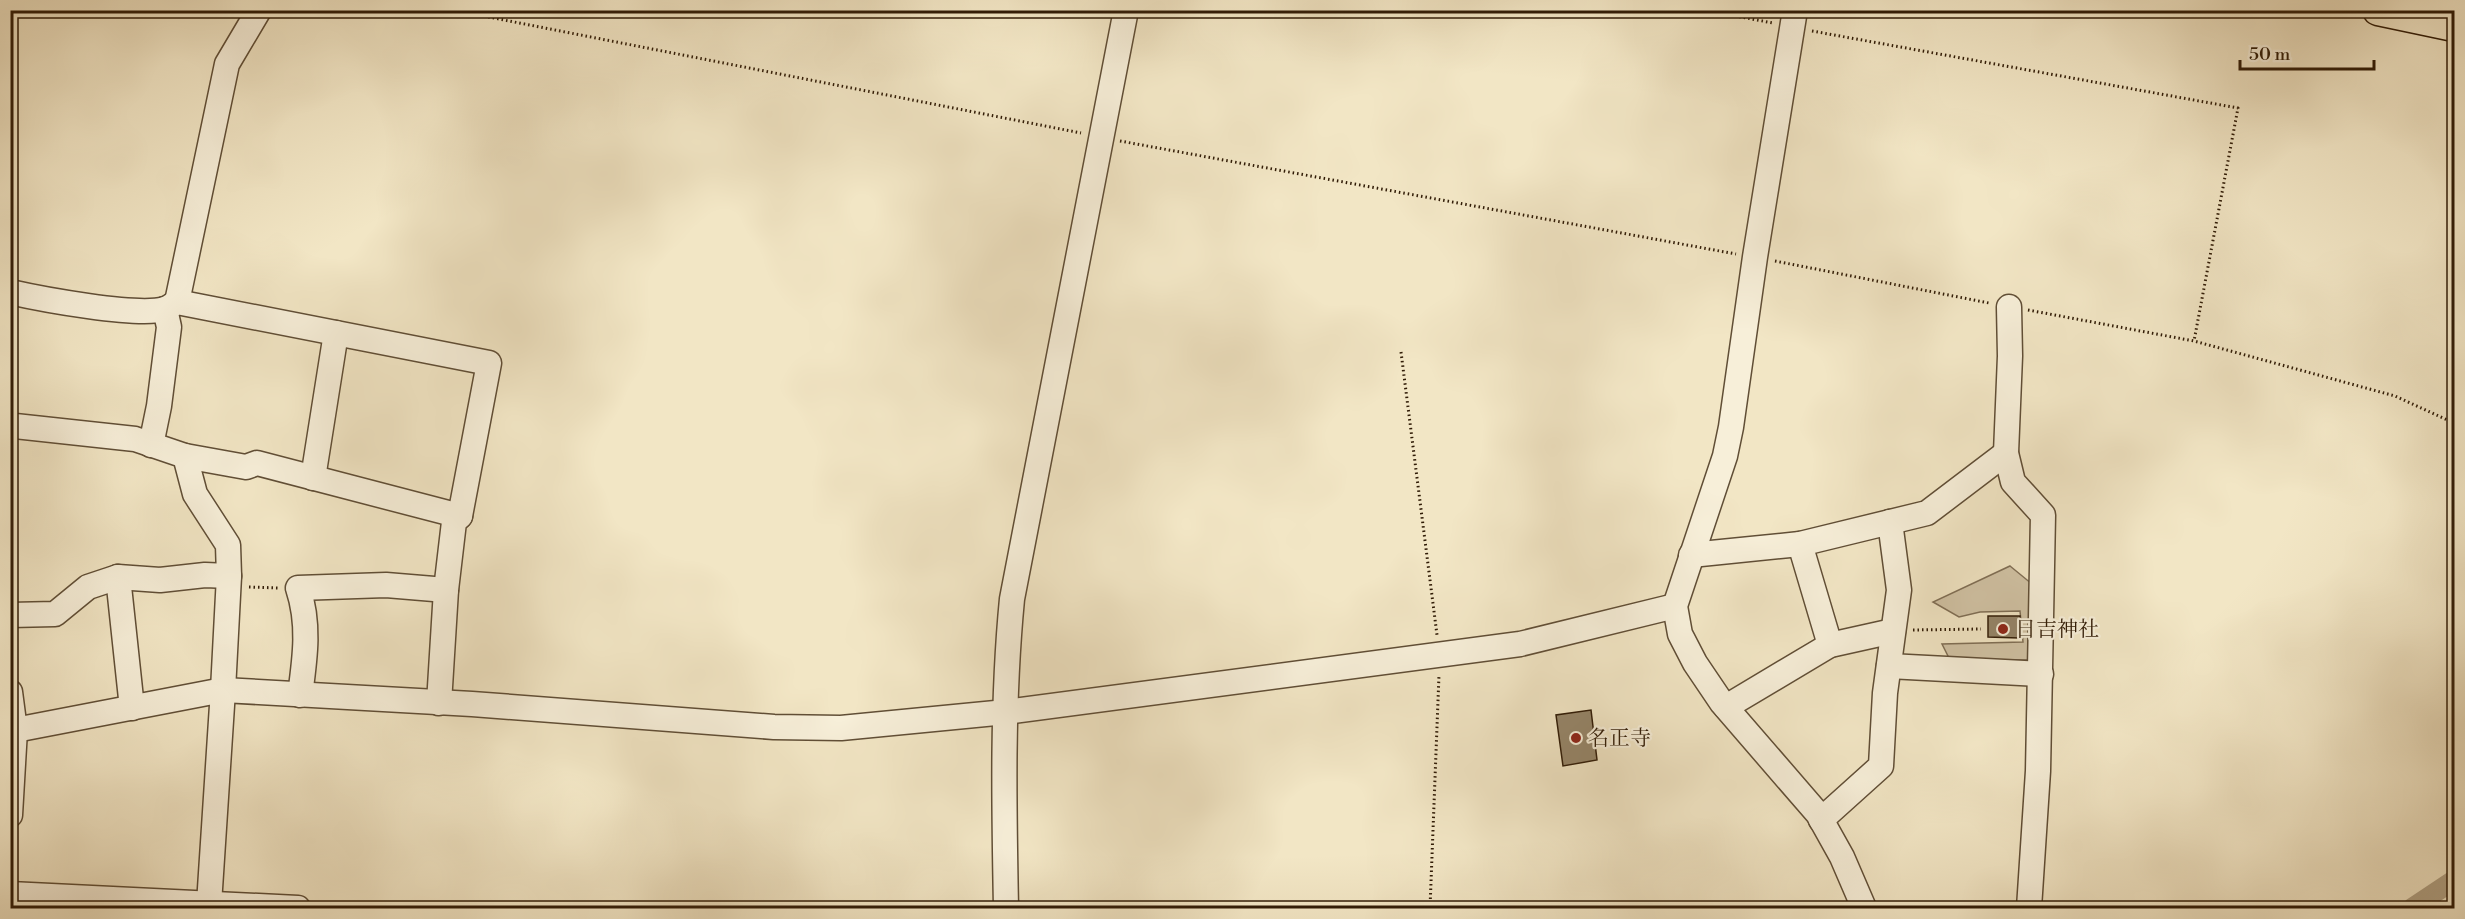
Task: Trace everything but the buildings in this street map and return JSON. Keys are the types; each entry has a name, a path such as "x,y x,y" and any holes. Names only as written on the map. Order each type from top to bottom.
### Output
{"main road":[{"path":"2378,10 2454,26"}],"street":[{"path":"151,445 159,406 171,305 227,64 259,10"},
{"path":"1006,909 1006,712 1012,599 1126,10"},
{"path":"1793,19 1755,257 1731,428 1725,456 1675,606 1680,634 1695,663 1726,707 1821,820 1842,856 1864,909"},
{"path":"10,292 69,303 140,311 171,305 336,333 489,363 460,516 454,522 446,590 439,703"},
{"path":"2008,307 2010,356 2006,453 2013,482 2043,515 2038,771 2029,909"},
{"path":"313,478 336,333"},
{"path":"12,423 135,440 185,456 246,467 257,464 460,516"},
{"path":"1691,555 1800,544 1927,513 2006,453"},
{"path":"185,456 195,494 228,545 229,581 209,904"},
{"path":"1821,820 1881,766 1889,666 1899,590 1890,522"},
{"path":"1800,544 1830,645"},
{"path":"10,615 55,614 88,587 118,577 160,580 206,575 229,581"},
{"path":"118,577 132,708"},
{"path":"300,695 306,623 298,588 386,585 446,590"},
{"path":"13,731 223,690 774,727 841,728 1006,712 1520,644 1675,606"},
{"path":"1726,707 1830,645 1893,631"},
{"path":"1889,666 2041,674"},
{"path":"10,692 13,731 10,815"},
{"path":"10,894 298,909"}],"path":[{"path":"453,10 1101,138 1755,257 2194,341 2395,396 2454,423"},
{"path":"1704,10 1793,19 2238,108 2194,341"},
{"path":"1401,351 1439,654 1430,909"},
{"path":"229,581 298,588"},
{"path":"1893,631 1981,629"}],"shaded area":[{"path":"2010,566 2032,584 2035,660 1950,660 1942,644 2023,642 2020,611 1980,612 1959,617 1933,602"}],"waterway":[{"path":"2412,908 2454,880"}],"place":[{"name":"日吉神社","path":"2003,629"},
{"name":"名正寺","path":"1576,738"}]}
